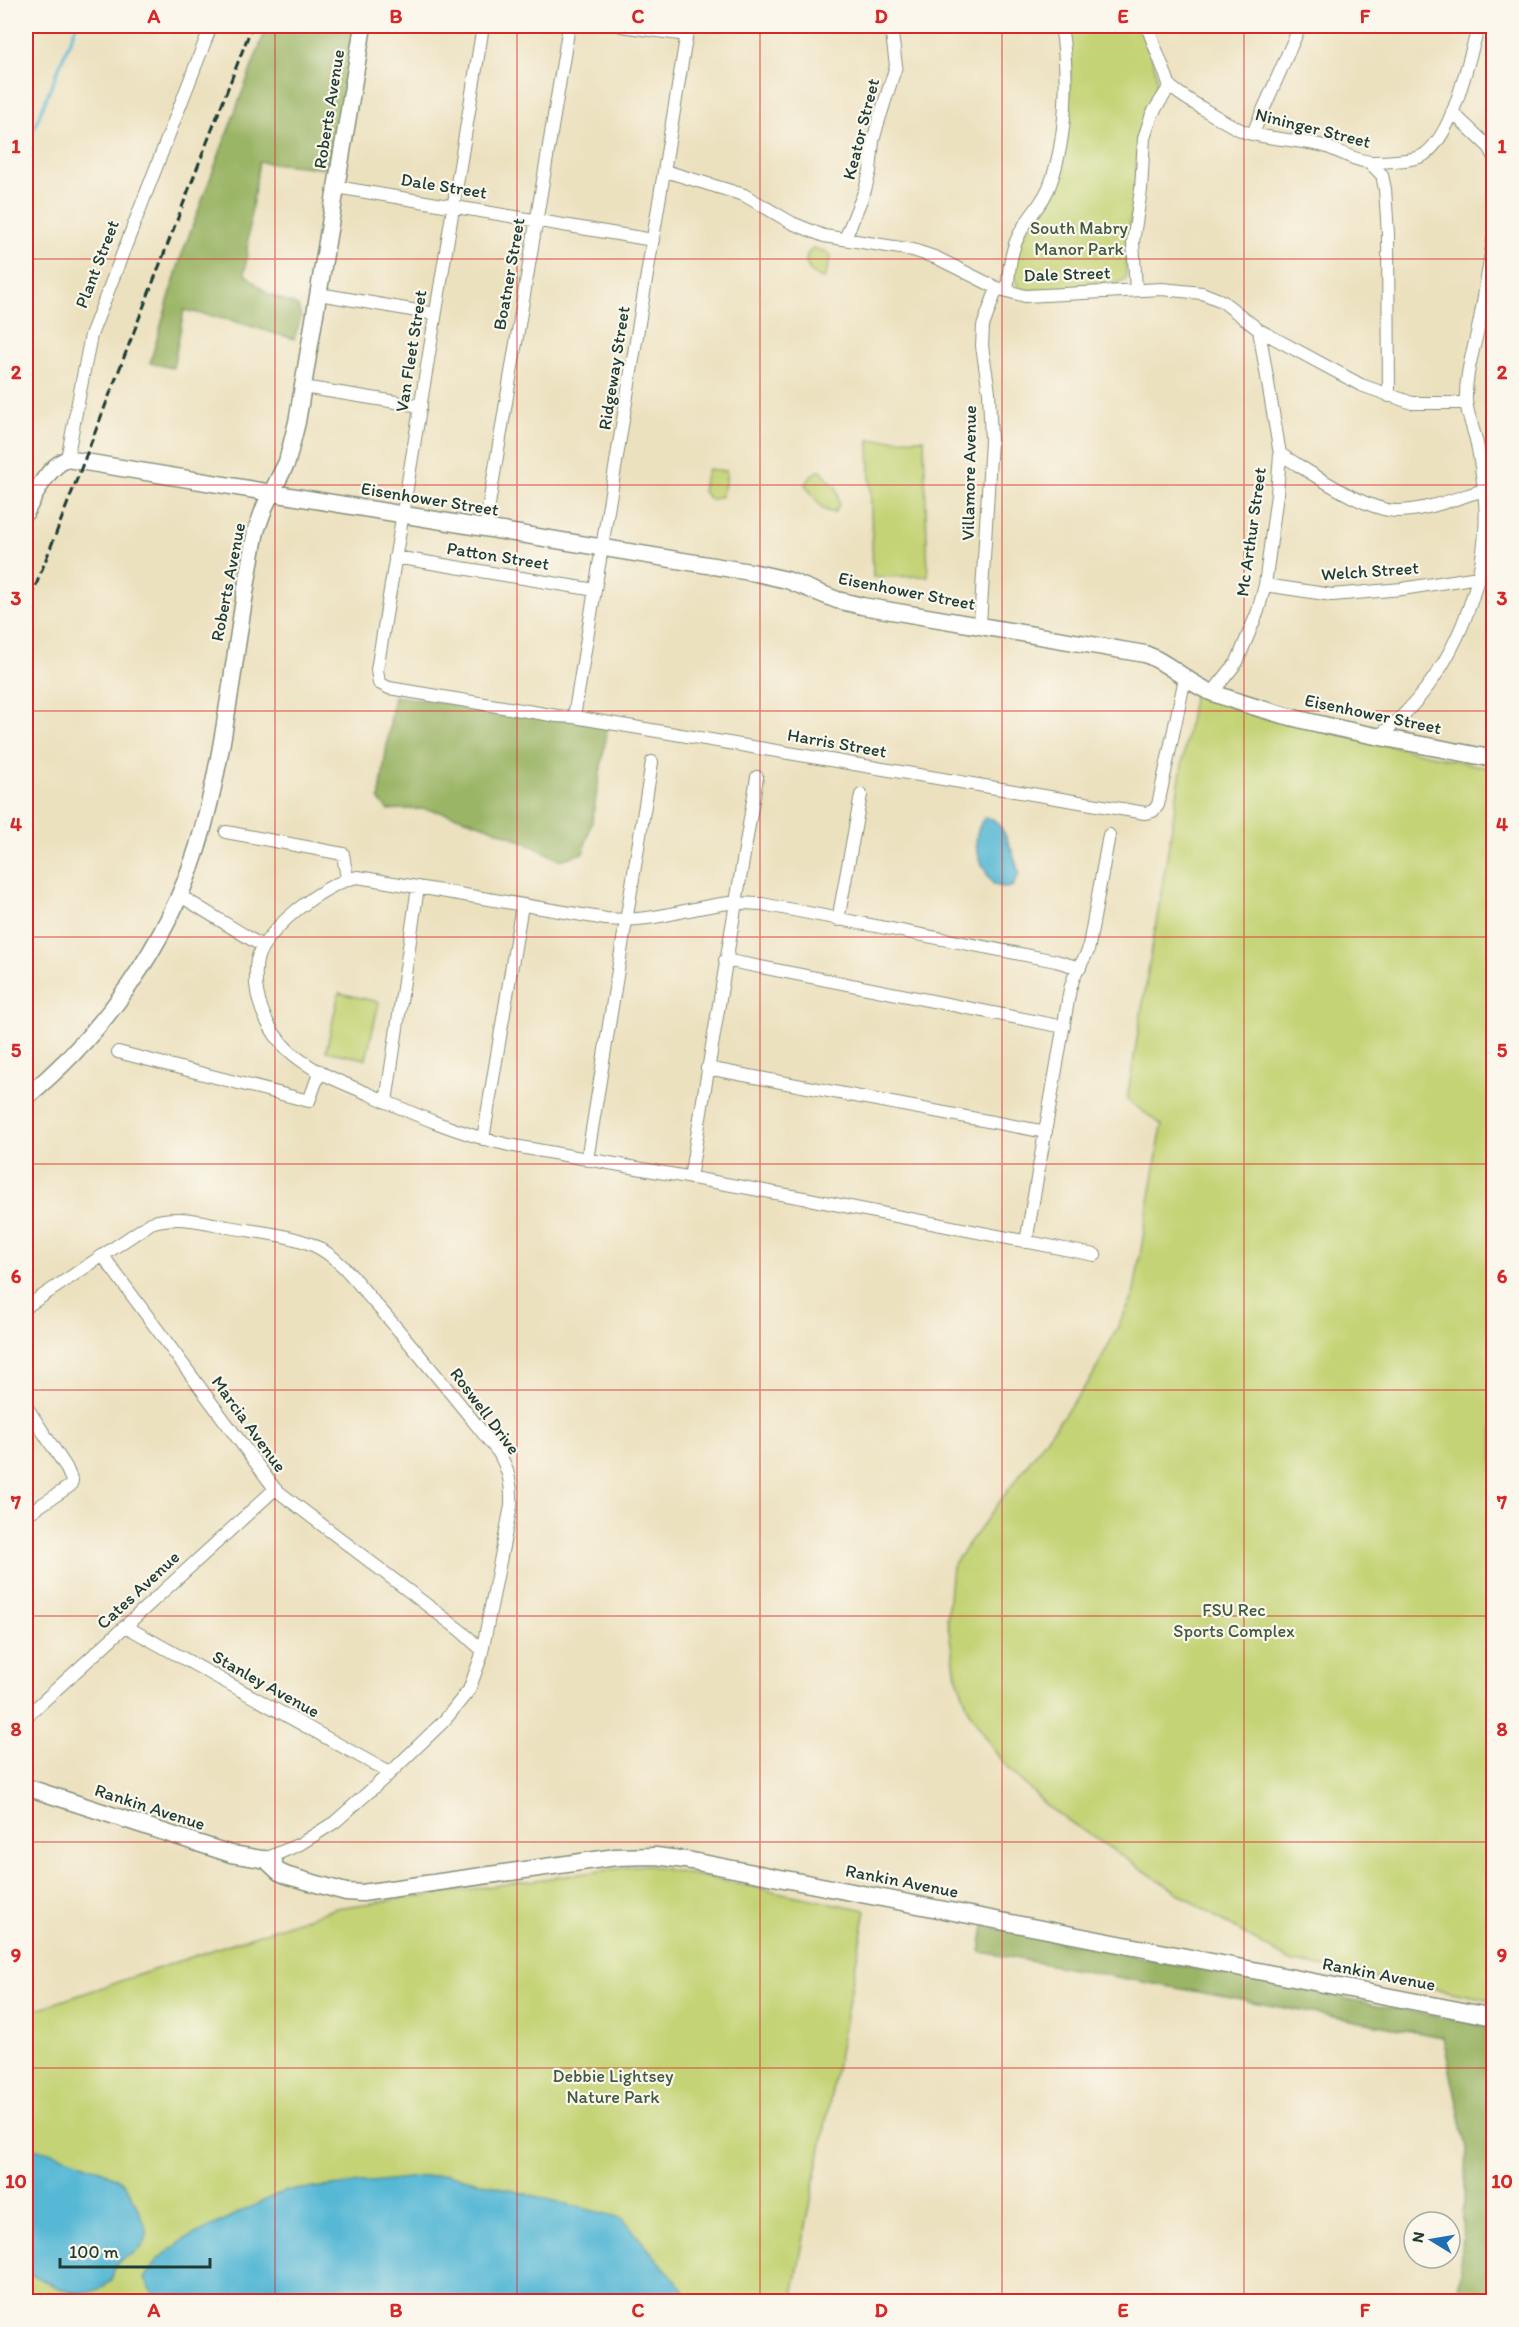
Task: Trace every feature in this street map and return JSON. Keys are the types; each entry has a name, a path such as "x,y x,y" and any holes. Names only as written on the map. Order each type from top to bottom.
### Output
{"street":[{"name":"Plant Street","path":"68,459 91,335 211,26"},
{"name":"Roberts Avenue","path":"26,1097 52,1074 104,1020 151,952 179,895 197,849 221,740 252,552 260,519 293,442 363,26"},
{"name":"Van Fleet Street","path":"379,683 377,670 483,26"},
{"name":"Boatner Street","path":"485,528 569,26"},
{"path":"621,26 688,30"},
{"name":"Keator Street","path":"845,239 865,190 870,171 873,141 896,66 891,26"},
{"name":"Villamore Avenue","path":"980,626 991,441 989,392 982,346 983,326 1002,290 1020,232 1042,202 1051,182 1057,159 1063,126 1066,70 1061,26"},
{"path":"1136,289 1133,242 1141,190 1144,138 1152,114 1170,86 1147,26"},
{"path":"1253,133 1300,26"},
{"name":"Nininger Street","path":"1170,86 1232,125 1253,133 1323,146 1369,162 1423,156 1433,147 1452,112 1479,26"},
{"name":"Ridgeway Street","path":"574,717 688,30"},
{"path":"1452,112 1490,148 1494,156"},
{"path":"1369,162 1382,175 1385,189 1388,234 1389,396"},
{"name":"Dale Street","path":"665,171 744,195 807,230 824,236 913,250 937,258 1002,290 1025,296 1043,297 1136,289 1162,289 1213,296 1259,330 1361,385 1412,403 1466,403"},
{"name":"Dale Street","path":"336,187 653,240"},
{"path":"1380,735 1407,712 1438,670 1462,627 1472,602 1478,577 1486,516 1476,441 1466,403 1466,380 1479,325 1494,234"},
{"path":"319,294 435,314"},
{"name":"Mc Arthur Street","path":"1212,693 1237,662 1258,611 1277,494 1280,453 1259,330"},
{"path":"303,387 421,406"},
{"path":"1280,453 1363,502 1380,509 1399,512 1424,508 1484,490"},
{"name":"Eisenhower Street","path":"68,459 756,573 787,580 837,600 862,606 1146,654 1159,659 1185,678 1212,693 1298,719 1494,759"},
{"path":"26,512 50,472 61,461 68,459"},
{"path":"286,462 289,486 302,497"},
{"name":"Patton Street","path":"395,557 596,590"},
{"name":"Welch Street","path":"1264,585 1332,595 1402,589 1478,577"},
{"name":"Harris Street","path":"379,683 389,688 1145,813 1153,811 1158,805 1185,678"},
{"path":"587,1160 652,762"},
{"path":"690,1178 706,1068 757,777"},
{"path":"838,920 861,795"},
{"path":"226,832 343,854 347,879"},
{"path":"1026,1242 1070,989 1089,951 1109,835"},
{"path":"1080,968 1056,961 762,904 735,903 626,921 358,877 334,884 309,901 274,931 262,946 255,966 256,990 266,1020 288,1050 320,1071 386,1102 463,1133 587,1160 809,1199 1095,1256"},
{"path":"386,1102 418,887"},
{"path":"179,895 262,946"},
{"path":"483,1139 522,905"},
{"path":"725,960 1064,1027"},
{"path":"118,1052 309,1101 320,1071"},
{"path":"706,1068 1046,1132"},
{"name":"Roswell Drive","path":"26,1307 151,1223 176,1218 302,1241 325,1252 340,1264 411,1343 499,1453 505,1464 512,1491 511,1506 482,1650 469,1690 444,1720 390,1773 334,1822 316,1836 265,1859"},
{"name":"Marcia Avenue","path":"103,1256 275,1489 482,1650"},
{"path":"26,1406 66,1467 72,1481 70,1486 26,1515"},
{"name":"Cates Avenue","path":"26,1718 275,1489"},
{"name":"Stanley Avenue","path":"125,1626 390,1773"},
{"name":"Rankin Avenue","path":"26,1787 231,1854 274,1861 301,1878 346,1892 362,1893 616,1857 656,1856 692,1861 1494,2017"}],"green space":[{"path":"267,26 358,26 331,169 259,162 250,219 245,274 268,294 298,306 301,317 294,339 233,321 184,310 173,368 150,363 181,257"},
{"name":"South Mabry Manor Park","path":"1064,26 1139,26 1154,63 1157,81 1155,96 1138,133 1135,195 1126,245 1126,278 1093,288 1022,291 1018,289 1014,271 1019,243 1050,195 1069,96 1071,59"},
{"path":"813,248 831,256 824,279 810,271 806,262"},
{"path":"924,439 928,576 873,577 869,440"},
{"path":"708,469 725,471 727,474 722,496 711,500 703,492"},
{"path":"821,470 837,489 839,505 834,513 823,509 805,485 813,474"},
{"name":"FSU Rec Sports Complex","path":"1194,692 1258,716 1493,769 1493,2000 1290,1961 1201,1908 1049,1808 1002,1762 970,1713 956,1675 947,1619 952,1566 1092,1377 1133,1297 1162,1125 1127,1100"},
{"path":"394,696 608,725 592,821 583,853 560,860 529,844 473,821 437,811 388,810 379,800"},
{"path":"339,993 379,1002 366,1059 326,1051"},
{"name":"Debbie Lightsey Nature Park","path":"644,1865 866,1910 792,2301 26,2301 26,2013 336,1908"},
{"path":"984,1926 1493,2028 1493,2301 1458,2301 1460,2270 1462,2270 1467,2150 1443,2037 980,1952"}],"water":[{"path":"985,817 993,819 998,824 1009,845 1019,874 1013,886 1006,888 994,885 980,860 976,843 977,834"},
{"path":"26,2147 63,2156 108,2173 125,2185 132,2195 146,2227 146,2240 142,2247 117,2264 112,2280 101,2288 91,2292 71,2292 28,2273 26,2276"},
{"path":"447,2174 622,2218 693,2301 162,2302 155,2297 145,2279 157,2260 185,2239 284,2191"}],"waterway":[{"path":"26,148 76,26"}],"railway":[{"path":"26,611 252,26"}]}
